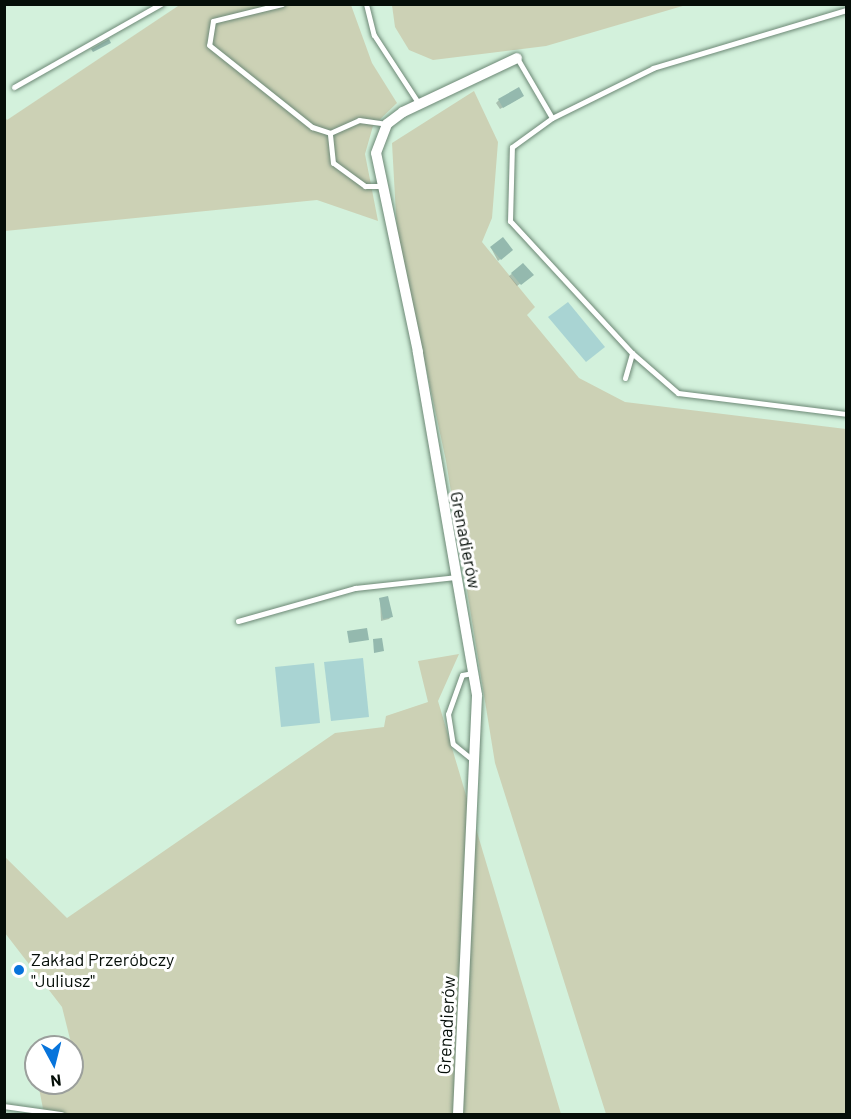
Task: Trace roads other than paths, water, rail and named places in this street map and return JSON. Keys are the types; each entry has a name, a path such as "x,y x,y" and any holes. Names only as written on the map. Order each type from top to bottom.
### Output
{"street":[{"path":"387,124 418,104 516,58"},
{"name":"Grenadierów","path":"387,124 376,153 381,186 418,352 474,673 478,761 458,1114"}],"lane":[{"path":"14,87 161,4"},
{"path":"282,4 213,21 209,45 312,127 330,133 359,120 387,124"},
{"path":"366,4 374,35 418,104"},
{"path":"846,10 653,68 552,118 512,147 510,221 632,353 678,393 846,414"},
{"path":"516,58 552,118"},
{"path":"330,133 333,164 365,186 381,186"},
{"path":"625,378 632,353"},
{"path":"238,621 355,588 457,577"},
{"path":"474,673 462,675 448,714 453,744 478,761"},
{"path":"4,1106 61,1114"}],"water":[{"path":"568,302 605,347 586,362 548,317"},
{"path":"363,658 369,717 331,721 324,662"},
{"path":"314,663 320,723 281,727 275,667"}],"place":[{"name":"Zakład Przeróbczy \"Juliusz\"","path":"19,970"}]}
